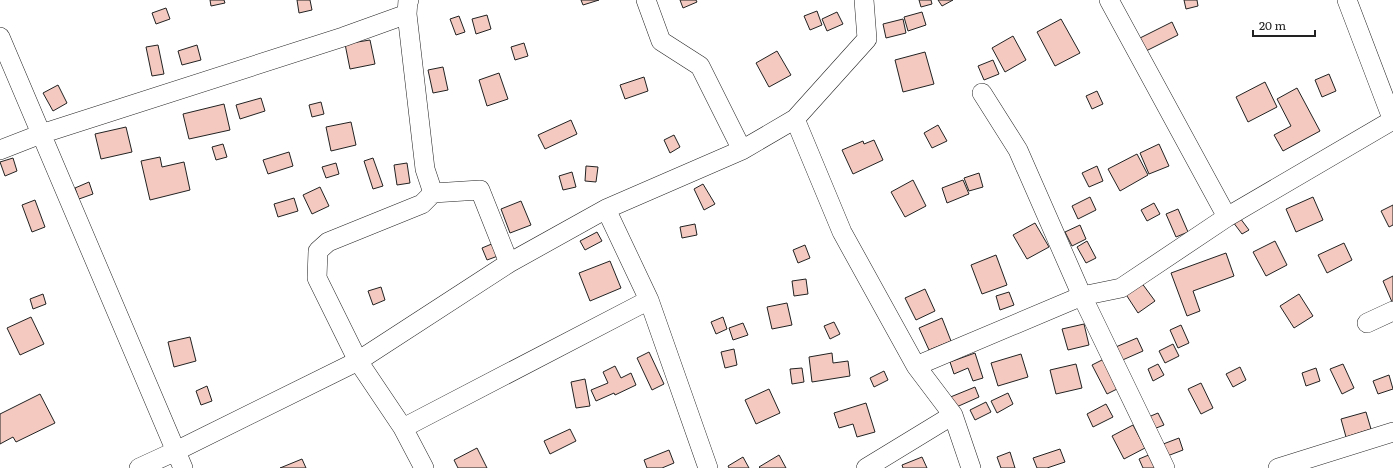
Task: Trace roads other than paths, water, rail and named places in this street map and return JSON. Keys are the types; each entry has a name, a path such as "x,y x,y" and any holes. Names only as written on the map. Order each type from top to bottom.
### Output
{"street":[{"path":"646,0 661,40 700,66 742,150"},
{"path":"139,468 180,460 358,361 509,263 606,208 742,150 795,119 867,39 864,0"},
{"path":"1109,0 1227,217"},
{"path":"916,366 1082,296 1121,288 1227,217 1393,120 1347,0"},
{"path":"0,150 41,134 335,39 408,4 425,169 433,193"},
{"path":"0,37 180,460"},
{"path":"982,93 1018,150 1082,296 1165,468"},
{"path":"795,119 842,232 916,366 953,415 971,468"},
{"path":"424,468 403,428 358,361 317,278 318,251 328,242 422,204 433,193 480,190 509,263"},
{"path":"606,208 648,300 708,468"},
{"path":"403,428 648,300"},
{"path":"1367,323 1393,311"},
{"path":"866,468 953,415"},
{"path":"1278,468 1393,432"}]}
